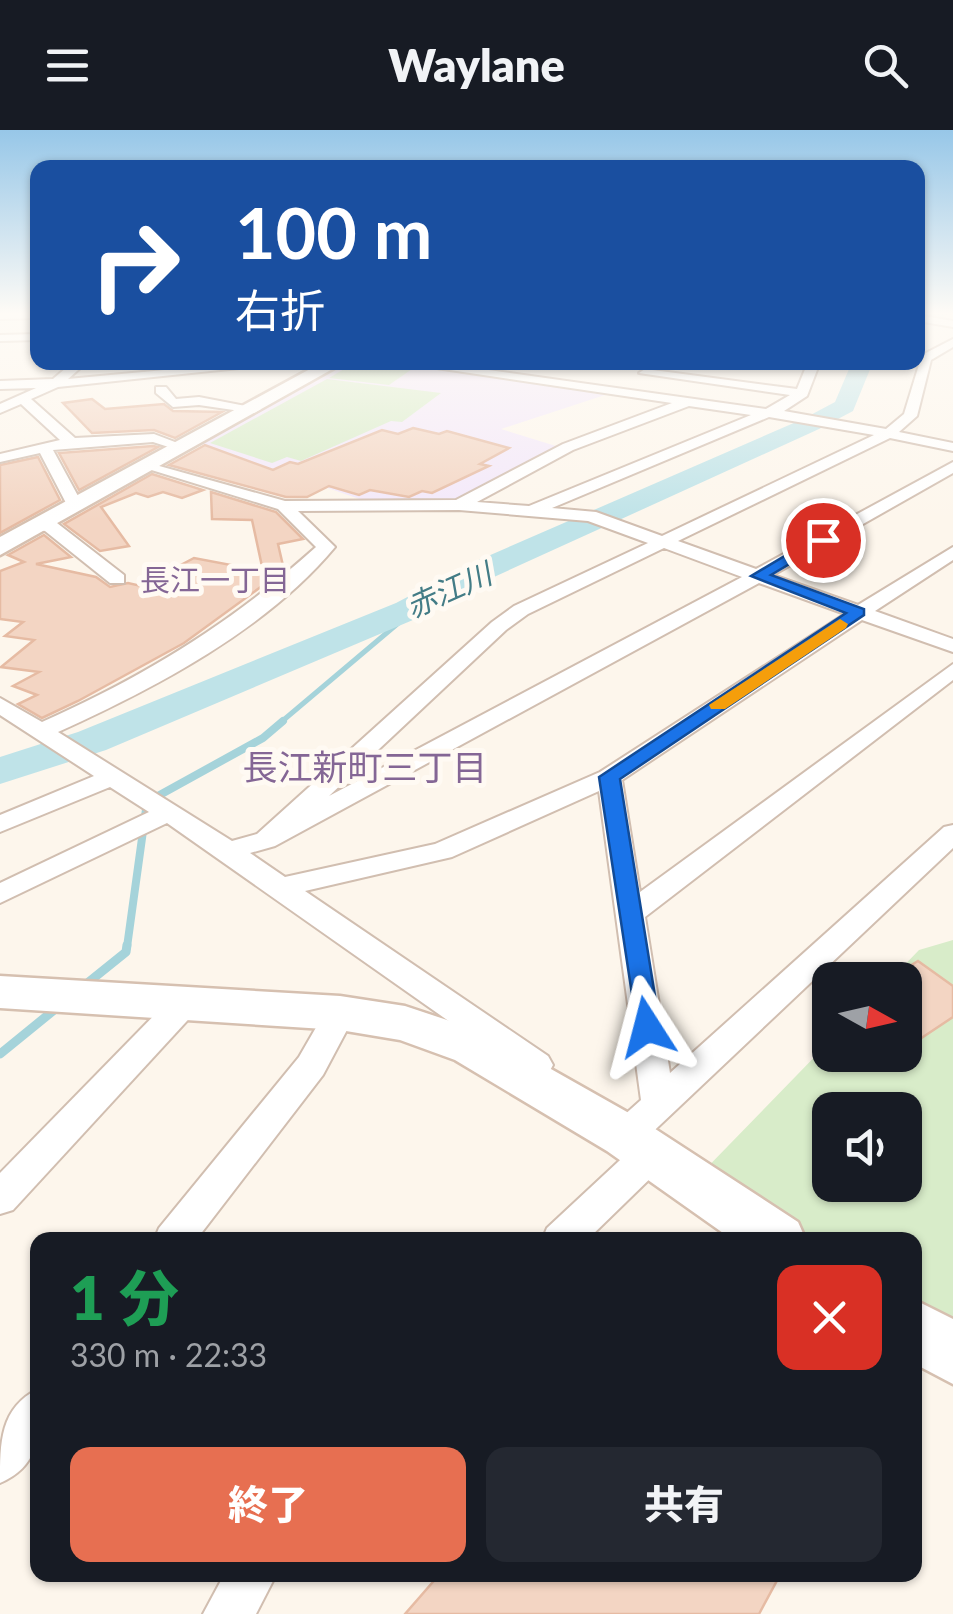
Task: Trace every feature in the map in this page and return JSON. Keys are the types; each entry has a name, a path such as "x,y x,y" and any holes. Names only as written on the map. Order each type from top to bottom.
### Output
{"street":[{"path":"0,385 75,382"},
{"path":"0,547 301,382"},
{"path":"551,382 768,413 953,447"},
{"path":"618,392 631,382"},
{"path":"740,382 802,392"},
{"path":"530,512 768,413 802,392 806,382"},
{"path":"266,840 499,626 522,610 888,434 910,416 919,382"},
{"path":"0,409 56,384"},
{"path":"161,390 173,403 199,401 254,409"},
{"path":"23,399 70,442"},
{"path":"459,505 568,447 688,402"},
{"path":"0,458 70,442 154,438 181,448"},
{"path":"38,470 45,448"},
{"path":"150,465 284,506 459,505 590,516 953,646"},
{"path":"228,851 266,840 953,467"},
{"path":"0,474 38,470 72,500 83,502"},
{"path":"39,732 145,683 223,633 274,596 326,548 284,506"},
{"path":"40,525 51,527 117,579"},
{"path":"278,888 443,850 609,777 953,552"},
{"path":"630,914 953,670"},
{"path":"0,704 228,851 636,1130 768,1232"},
{"path":"609,777 630,914 636,1130"},
{"path":"0,824 110,778"},
{"path":"0,894 166,814"},
{"path":"566,1232 636,1130 953,834"},
{"path":"0,992 340,1013 405,1023 472,1048 636,1130"},
{"path":"0,1198 186,1002"},
{"path":"179,1232 311,1066 340,1013"},
{"path":"922,1334 953,1354"},
{"path":"0,1460 30,1421"},
{"path":"228,1614 248,1582"}],"shaded area":[{"path":"314,382 525,382 605,395 501,429 559,447 446,504 371,503 201,444"}],"green space":[{"path":"321,382 441,393 402,422 391,421 301,461 287,457 272,463 210,443"},
{"path":"953,940 953,1354 922,1334 922,1232 766,1232 691,1184 812,1060 812,1072 922,1072 922,962 907,962 919,950"}],"building":[{"path":"92,399 105,409 164,404 173,411 222,412 175,438 154,430 92,433 63,403"},
{"path":"413,428 439,434 447,431 509,448 480,464 489,466 432,493 422,491 409,497 370,490 359,495 329,486 307,497 286,497 169,465 205,445 273,470 382,430 398,434"},
{"path":"158,447 79,490 59,453"},
{"path":"38,457 60,500 0,533 0,465"},
{"path":"152,474 203,490 182,498 163,492 148,497 136,493 101,507 129,546 100,551 64,524"},
{"path":"211,492 276,512 303,539 278,544 284,570 184,643 78,701 42,718 18,704 37,695 13,686 39,672 1,667 34,640 5,636 23,622 0,619 0,571 24,562 8,555 44,535 71,557 36,564 96,577 110,587 128,583 141,586 194,558 263,571 252,520 212,519"},
{"path":"922,964 953,986 953,1017 922,1038"},
{"path":"433,1582 776,1582 759,1614 405,1614"}],"waterway":[{"name":"赤江川","path":"0,771 92,741 408,610 483,570 811,424 845,406 855,382"},
{"path":"280,723 402,620 408,610"},
{"path":"127,947 147,802 263,738 283,721"},
{"path":"85,985 126,952 127,945"},
{"path":"0,1054 59,1006"}],"slow traffic":[{"path":"718,705 840,624"}],"district":[{"name":"長江一丁目","path":"215,581"},
{"name":"長江新町三丁目","path":"365,768"}],"route":[{"path":"647,1027 609,777 858,612 758,576 823,540"}]}
